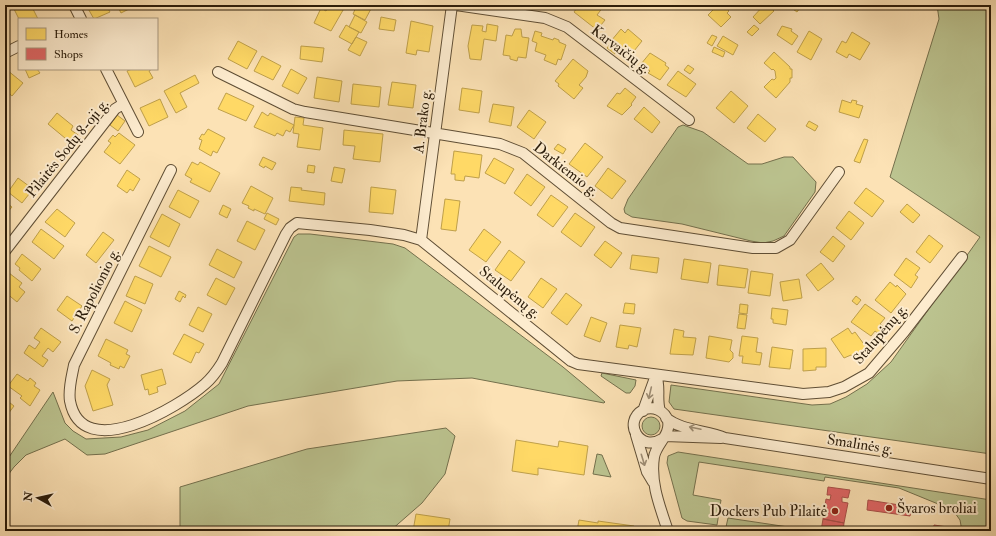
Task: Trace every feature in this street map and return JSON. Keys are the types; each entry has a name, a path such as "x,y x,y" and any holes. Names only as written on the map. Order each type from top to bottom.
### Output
{"street":[{"path":"74,5 78,18"},
{"name":"A. Brako g.","path":"421,240 452,5"},
{"name":"Karvaičių g.","path":"456,5 545,18 557,22 567,27 690,120"},
{"path":"5,53 18,46"},
{"path":"106,70 138,132"},
{"name":"Darkiemio g.","path":"218,72 293,109 500,144 523,153 611,223 620,228 753,248 776,248 790,240 840,172"},
{"name":"Pilaitės Sodų 8-oji g.","path":"5,251 115,109 123,104"},
{"name":"S. Rapolionio g.","path":"88,427 79,420 70,401 70,387 74,365 171,170"},
{"name":"Stalupėnų g.","path":"88,427 99,431 111,431 146,420 178,403 204,385 215,375 286,234 290,228 297,223 370,230 404,235 421,240 571,361 578,364 803,394 829,392 844,388 869,373 884,358 962,256"},
{"path":"656,375 643,411 635,419 634,424 647,472 654,484 668,531"},
{"path":"654,484 655,451 664,437 668,427 658,405 659,384 656,375"},
{"path":"643,411 651,409 663,414"},
{"name":"Smalinės g.","path":"663,414 678,425 714,433 725,438"},
{"path":"636,434 639,438 648,443 654,443 664,437"},
{"name":"Smalinės g.","path":"664,437 725,438 991,479"}],"green space":[{"path":"937,5 991,5 991,454 674,409 669,402 671,385 812,405 830,404 846,397 867,384 891,362 980,237 890,177 939,19"},
{"path":"683,125 703,132 748,164 762,164 784,157 793,157 816,182 815,192 784,236 773,241 763,243 682,224 632,217 625,213 624,209 628,199 678,127"},
{"path":"298,234 310,234 393,244 405,248 563,367 605,402 472,378 397,381 248,406 105,454 87,455 65,439 26,455 5,479 5,463 53,392 65,423 73,431 86,439 121,437 148,430 185,411 219,384 294,237"},
{"path":"602,373 636,380 635,386 630,393 626,393 601,376"},
{"path":"651,417 657,420 660,426 657,432 651,435 645,432 642,426 645,420"},
{"path":"446,428 455,436 445,474 422,503 390,531 180,531 180,487 307,449"},
{"path":"678,452 991,500 991,530 962,531 960,520 955,513 943,506 899,488 825,477 824,481 699,462 693,495 721,500 717,525 687,521 682,518 667,463 668,456"},
{"path":"597,454 602,455 611,477 593,474"},
{"path":"728,518 815,531 766,531 726,527"}],"building: Homes":[{"path":"12,5 31,5 38,18 18,18"},
{"path":"86,5 106,5 110,12 93,18"},
{"path":"117,5 129,5 131,8 121,13"},
{"path":"329,5 346,5 331,31 314,23 321,8 326,11"},
{"path":"357,5 367,5 372,7 365,20 353,14"},
{"path":"579,5 600,5 603,7 597,15 605,20 597,30 574,12"},
{"path":"718,5 723,9 725,7 729,11 727,13 731,17 721,27 708,15"},
{"path":"764,5 768,5 774,11 760,24 753,17"},
{"path":"791,5 802,5 797,12 790,7"},
{"path":"355,15 367,22 361,33 349,27"},
{"path":"381,17 396,20 394,31 379,29"},
{"path":"411,21 433,26 429,52 417,50 416,55 406,53"},
{"path":"487,24 498,26 496,41 484,39 481,60 470,59 468,46 472,25 483,26 482,31 486,32"},
{"path":"346,25 359,32 352,44 339,37"},
{"path":"754,25 759,29 752,36 747,32"},
{"path":"782,26 792,29 791,31 798,36 792,45 777,35"},
{"path":"515,29 521,29 522,37 529,38 526,58 518,57 517,61 510,59 510,56 503,55 506,35 512,36"},
{"path":"621,29 625,33 628,29 642,41 630,56 611,41"},
{"path":"535,31 542,33 541,36 553,40 554,38 566,45 561,60 558,59 556,65 544,60 546,55 535,51 537,43 532,41"},
{"path":"809,31 822,39 811,60 797,52"},
{"path":"852,32 870,43 860,60 849,54 847,58 836,52 842,41 846,43"},
{"path":"712,35 717,37 712,46 707,43"},
{"path":"723,36 738,45 733,55 717,46"},
{"path":"356,37 367,42 360,56 348,50"},
{"path":"238,41 257,51 247,69 228,59"},
{"path":"612,42 619,48 615,54 607,48"},
{"path":"301,46 324,48 322,62 300,59"},
{"path":"714,47 725,52 723,57 712,52"},
{"path":"774,52 790,67 790,69 792,69 792,78 790,78 790,82 776,98 764,87 772,79 774,80 776,78 775,71 764,63"},
{"path":"650,53 666,63 665,65 669,68 660,80 648,73 650,71 641,64"},
{"path":"262,56 281,66 273,80 254,71"},
{"path":"573,59 588,71 586,77 579,85 583,88 574,99 558,86 559,84 555,81"},
{"path":"688,65 694,69 690,74 684,70"},
{"path":"291,69 307,78 298,94 282,86"},
{"path":"7,70 23,83 12,96 5,90 5,72"},
{"path":"25,70 38,70 40,73 29,78"},
{"path":"150,70 149,71 153,78 135,87 127,71"},
{"path":"678,71 696,84 686,97 667,85"},
{"path":"195,75 199,83 180,93 187,107 176,113 164,91"},
{"path":"317,77 342,81 339,102 314,98"},
{"path":"392,82 416,85 413,108 388,105"},
{"path":"353,84 381,87 379,107 351,104"},
{"path":"462,88 482,91 479,113 459,110"},
{"path":"625,88 636,97 631,104 632,105 622,115 607,106 617,93 620,94"},
{"path":"731,91 748,106 734,123 716,108"},
{"path":"226,93 254,106 246,121 218,109"},
{"path":"160,99 168,117 149,126 140,108"},
{"path":"842,100 851,103 852,100 857,101 856,104 863,106 859,118 839,112"},
{"path":"493,104 514,107 511,126 489,122"},
{"path":"644,107 660,122 652,133 634,119"},
{"path":"529,110 546,122 534,139 517,127"},
{"path":"262,112 268,116 270,113 294,125 290,132 286,130 283,136 277,133 275,136 254,127"},
{"path":"57,113 73,126 71,130 78,135 71,143 48,124"},
{"path":"758,114 776,129 765,142 747,128"},
{"path":"117,115 125,121 118,131 110,125"},
{"path":"295,117 304,118 303,125 323,128 320,150 297,147 299,134 293,133"},
{"path":"809,121 818,126 815,131 806,126"},
{"path":"208,129 225,138 217,153 213,151 211,156 199,149 202,140 199,139"},
{"path":"344,130 383,134 380,162 353,159 355,146 343,145"},
{"path":"119,133 135,145 120,164 104,152 111,143 108,141 113,135 115,137"},
{"path":"864,139 868,140 860,163 854,161"},
{"path":"585,143 603,157 587,177 569,164"},
{"path":"558,144 566,149 563,154 554,149"},
{"path":"454,151 482,155 479,178 465,176 464,181 455,180 455,174 451,174"},
{"path":"263,157 276,163 272,170 265,166 264,168 259,165"},
{"path":"494,158 514,169 505,184 485,173"},
{"path":"192,162 198,165 200,162 220,173 210,192 190,182 192,179 185,175"},
{"path":"308,165 315,166 314,173 307,172"},
{"path":"334,167 345,169 342,183 331,181"},
{"path":"608,168 626,181 612,199 595,186"},
{"path":"127,170 140,179 133,191 130,189 127,193 117,186"},
{"path":"527,174 545,187 531,206 514,193"},
{"path":"18,178 33,189 22,203 8,192"},
{"path":"251,186 273,198 265,214 254,209 254,211 248,208 249,206 242,203"},
{"path":"291,187 302,188 301,190 325,193 324,205 289,201"},
{"path":"371,187 396,190 393,214 369,212"},
{"path":"866,188 884,201 872,217 854,203"},
{"path":"178,190 199,201 190,218 169,207"},
{"path":"551,195 568,207 553,227 537,215"},
{"path":"445,199 460,201 456,231 441,229"},
{"path":"5,202 12,207 5,215"},
{"path":"907,204 920,215 913,223 900,212"},
{"path":"223,205 231,209 227,218 219,214"},
{"path":"57,209 75,223 65,237 45,222"},
{"path":"849,211 864,223 851,240 836,228"},
{"path":"267,213 279,219 276,225 264,219"},
{"path":"575,213 595,227 581,247 561,232"},
{"path":"162,214 180,224 169,247 150,237"},
{"path":"247,221 265,230 255,250 237,241"},
{"path":"41,229 64,246 54,259 32,242"},
{"path":"484,229 501,242 486,262 469,250"},
{"path":"103,232 114,240 96,263 86,255"},
{"path":"929,235 943,246 930,263 916,252"},
{"path":"833,236 845,246 833,262 820,252"},
{"path":"605,241 622,253 611,268 594,255"},
{"path":"149,246 171,257 161,277 139,266"},
{"path":"217,249 242,262 234,278 209,265"},
{"path":"509,250 525,262 511,281 495,270"},
{"path":"22,254 41,269 32,281 19,270 20,268 15,264"},
{"path":"632,255 659,258 657,273 630,269"},
{"path":"906,258 920,268 915,275 918,277 911,288 894,275"},
{"path":"684,259 711,263 708,283 681,279"},
{"path":"821,263 834,279 818,291 806,275"},
{"path":"719,265 748,269 745,288 717,285"},
{"path":"751,271 773,274 770,296 748,293"},
{"path":"9,273 22,283 19,287 25,292 17,302 5,292 5,283 8,279 6,277"},
{"path":"135,276 153,284 145,304 126,296"},
{"path":"216,278 235,288 226,305 207,295"},
{"path":"541,278 557,289 543,308 528,297"},
{"path":"799,279 802,298 783,301 780,282"},
{"path":"890,282 896,287 897,285 906,294 891,313 875,300"},
{"path":"179,291 186,295 185,298 183,296 180,302 175,299"},
{"path":"566,293 582,305 567,325 551,313"},
{"path":"67,296 82,306 72,321 57,310"},
{"path":"856,296 861,300 857,305 852,301"},
{"path":"125,301 142,310 132,332 114,323"},
{"path":"625,303 635,304 634,314 623,313"},
{"path":"740,304 748,305 747,314 739,313"},
{"path":"865,304 885,318 880,324 886,328 880,335 875,331 871,336 851,322"},
{"path":"198,307 212,314 203,332 189,325"},
{"path":"772,308 788,310 786,325 773,323 773,319 771,319"},
{"path":"739,314 747,315 745,329 737,328"},
{"path":"591,317 607,323 600,342 584,336"},
{"path":"620,325 641,328 637,347 629,345 628,349 616,347"},
{"path":"41,328 61,342 53,352 48,348 42,356 48,360 43,367 24,353 29,345 35,349 40,342 34,338"},
{"path":"848,328 852,334 855,332 866,347 855,358 851,355 844,358 831,339"},
{"path":"674,329 684,331 683,337 696,338 693,355 670,354"},
{"path":"184,334 204,344 199,353 196,352 191,363 173,354"},
{"path":"709,336 732,340 730,350 733,353 733,358 729,362 706,358"},
{"path":"742,336 758,338 756,352 762,353 760,365 742,363 743,356 739,356"},
{"path":"106,339 128,350 126,354 130,356 124,368 120,366 119,369 110,365 111,363 98,356"},
{"path":"772,347 793,350 790,369 769,367"},
{"path":"826,348 826,367 816,367 816,370 803,371 803,349"},
{"path":"162,369 166,384 157,387 158,392 149,395 148,389 145,390 141,375"},
{"path":"92,370 110,379 107,385 113,405 93,411 85,386"},
{"path":"17,374 28,381 30,378 36,383 34,386 40,390 30,406 20,398 22,396 8,386"},
{"path":"5,399 14,406 5,418"},
{"path":"516,440 558,447 559,441 588,446 584,475 538,468 538,475 512,471"},
{"path":"416,514 450,519 448,531 413,531"},
{"path":"579,520 634,526 633,531 577,531"}],"building: Shops":[{"name":"Dockers Pub Pilaitė","path":"828,487 850,490 848,498 842,497 842,502 848,503 844,523 823,519 826,499 830,500 831,495 827,495"},
{"name":"Švaros broliai","path":"868,500 912,507 910,516 867,510"},
{"path":"823,519 844,523 843,531 821,531"},
{"path":"934,525 954,528 954,531 933,531"}],"place":[{"name":"Švaros broliai","path":"889,508"},
{"name":"Dockers Pub Pilaitė","path":"835,511"}]}
